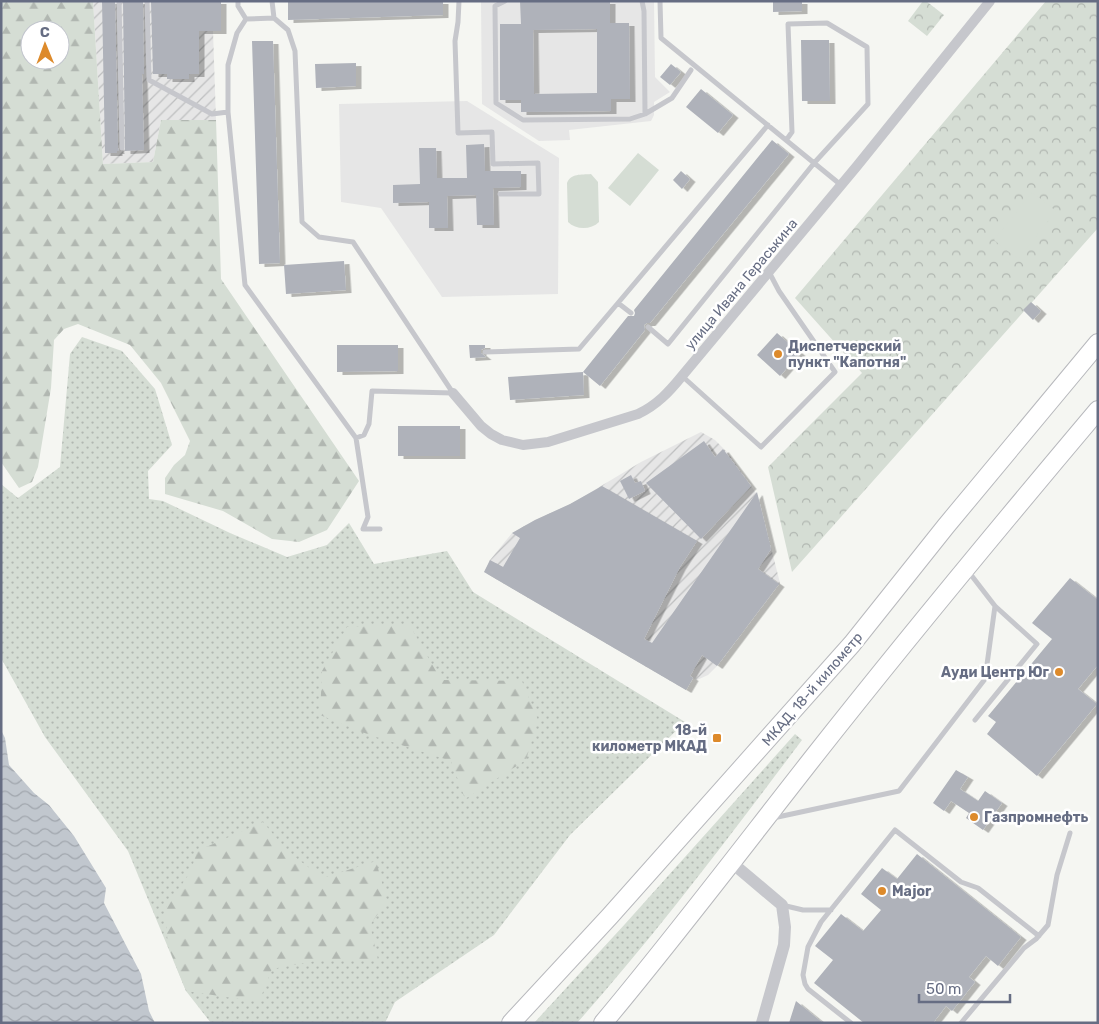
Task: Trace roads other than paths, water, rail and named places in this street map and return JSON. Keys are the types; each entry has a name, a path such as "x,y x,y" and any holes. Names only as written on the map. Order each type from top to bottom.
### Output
{"highway":[{"name":"МКАД, 18-й километр","path":"511,1023 617,909 852,644 946,526 1098,343"},
{"path":"603,1023 666,948 731,862 965,568 1098,410"}],"street":[{"name":"улица Ивана Гераськина","path":"452,393 480,426 491,434 513,444 536,444 644,411 660,401 841,185 990,1"},
{"path":"731,862 782,905 785,927 784,944 762,1023"}],"lane":[{"path":"119,1 122,148"},
{"path":"147,1 149,80 212,114 228,112"},
{"path":"238,1 238,6 246,19"},
{"path":"272,1 274,18"},
{"path":"459,1 455,41 458,133 492,132 493,164 538,163 539,194 500,194"},
{"path":"505,1 495,6 496,103 523,120 630,118 645,114 672,98 691,70"},
{"path":"642,1 644,11 645,114"},
{"path":"660,1 661,38 841,185"},
{"path":"246,19 274,18 288,30 295,51 302,222 319,237 353,242 452,393"},
{"path":"246,19 237,33 228,65 228,112 245,285 356,438 368,517 363,528 380,529"},
{"path":"648,327 668,344 815,162 868,104 867,47 827,23 788,24 792,132 787,140"},
{"path":"485,352 579,349 768,125"},
{"path":"682,376 761,447 835,372 779,291 769,272"},
{"path":"618,303 631,313"},
{"path":"356,438 364,435 369,424 372,390 452,393"},
{"path":"965,568 995,606 1037,644 975,720"},
{"path":"765,820 899,790 985,679 995,606"},
{"path":"851,1023 808,989 804,980 806,952 821,922 895,830 961,882 978,888 1039,936"},
{"path":"961,1023 1024,948 1039,936 1048,925 1057,875 1070,833"},
{"path":"782,905 803,910 831,910"}],"water":[{"path":"1,730 5,738 9,765 34,793 49,805 74,836 106,888 104,903 141,974 149,1011 155,1023 1,1023"}],"place":[{"name":"Диспетчерский пункт \"Капотня\"","path":"778,354"},
{"name":"Ауди Центр Юг","path":"1059,672"},
{"name":"18-й километр МКАД","path":"717,738"},
{"name":"Газпромнефть","path":"974,817"},
{"name":"Major","path":"882,891"}]}
